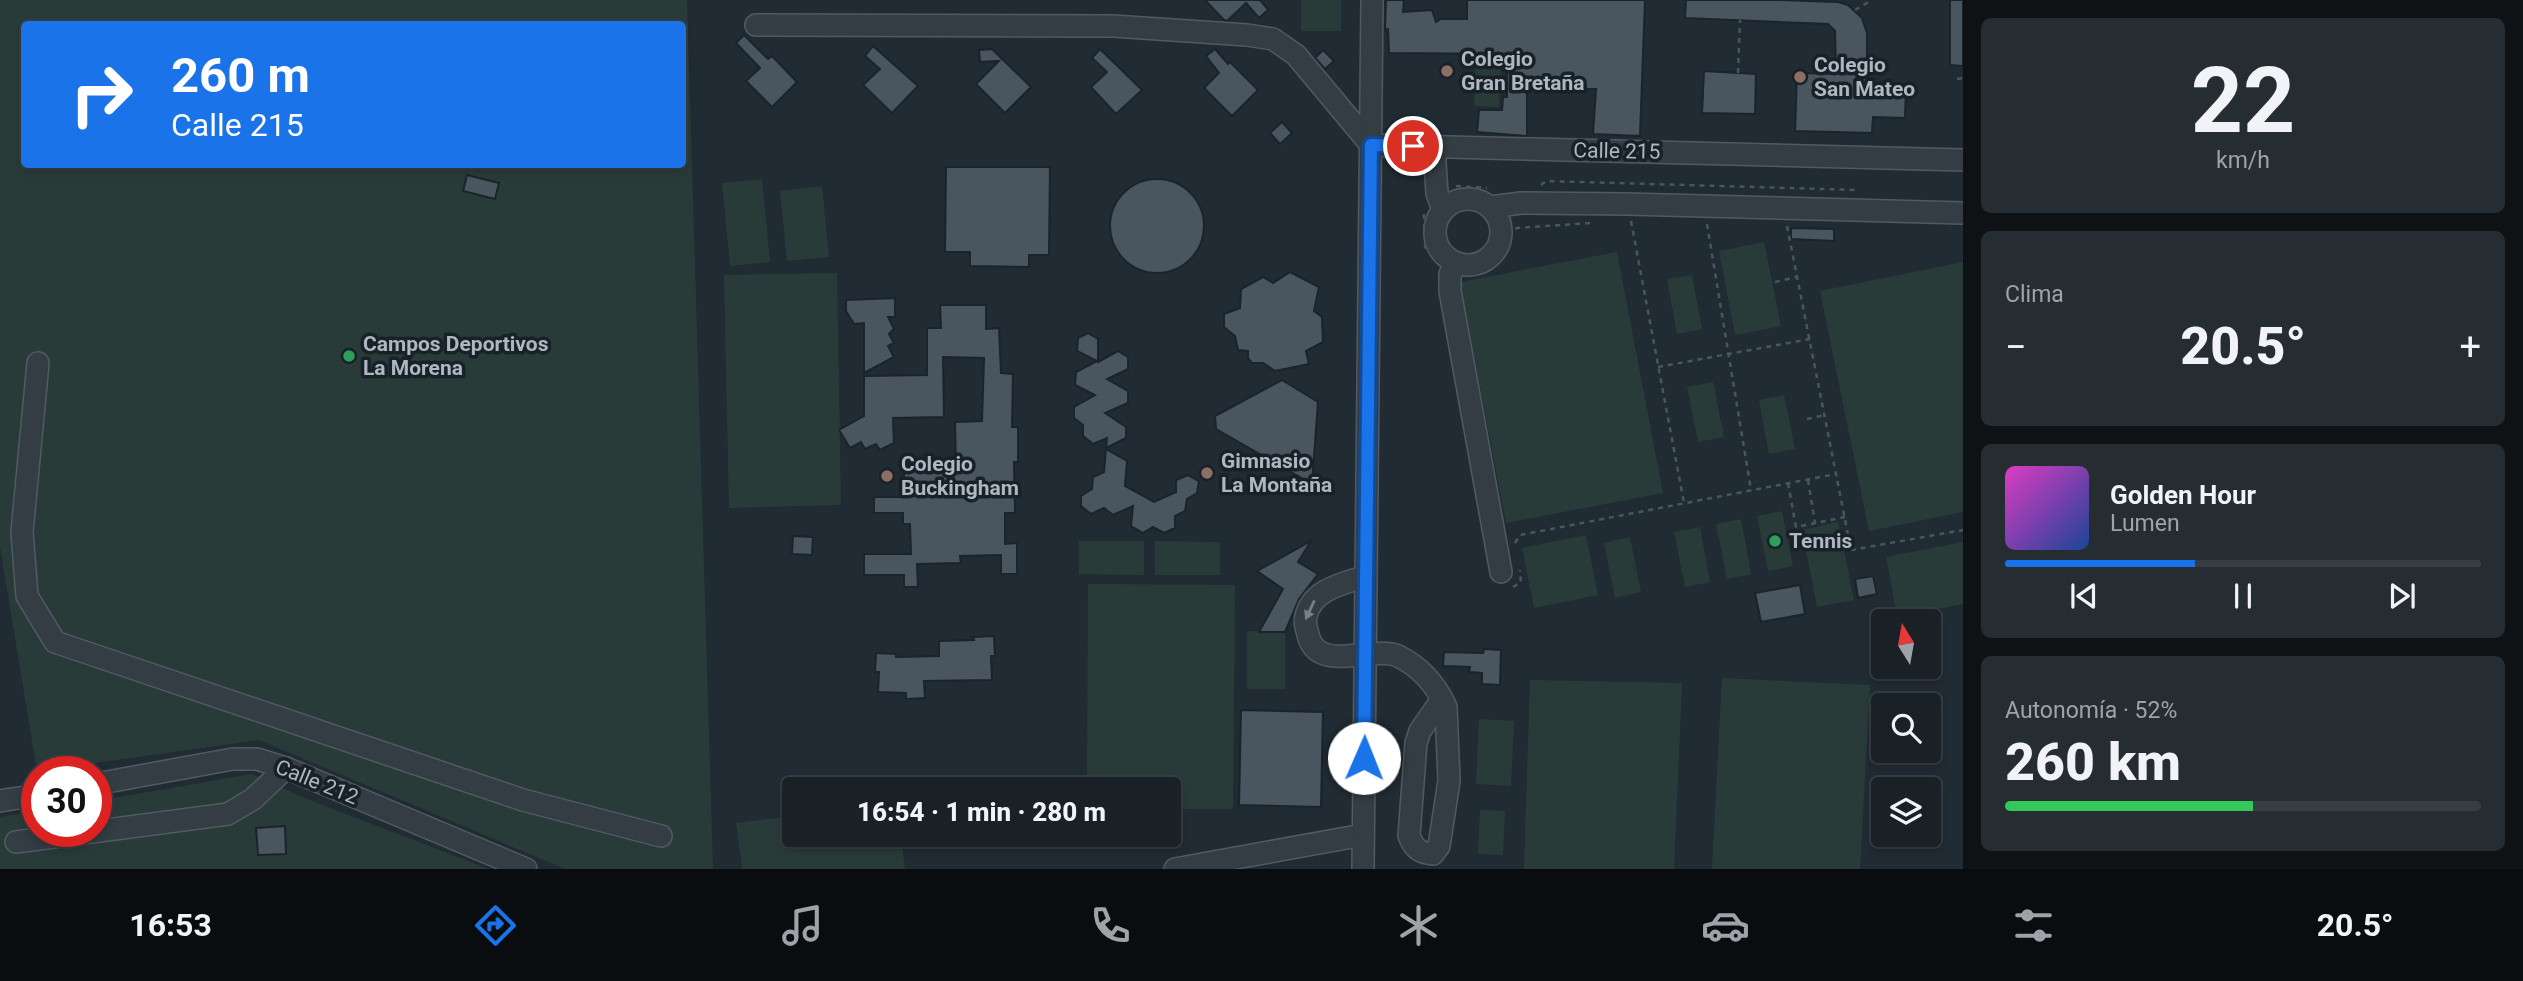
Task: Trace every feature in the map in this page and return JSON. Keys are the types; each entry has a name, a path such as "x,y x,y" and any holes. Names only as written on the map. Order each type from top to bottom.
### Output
{"street":[{"path":"1363,869 1373,0"},
{"path":"756,24 1113,26 1273,39 1296,55 1371,145"},
{"name":"Calle 215","path":"1371,145 1963,160"},
{"path":"1434,146 1437,193 1443,210"},
{"path":"1466,199 1490,207 1501,230 1499,242 1492,253 1482,261 1470,264 1457,263 1446,257 1438,246 1435,234 1436,221 1443,210 1453,202 1466,199"},
{"path":"1490,207 1521,204 1614,204 1963,213"},
{"path":"1457,263 1449,282 1510,569"},
{"path":"38,363 22,532 27,596 55,642 523,800 661,836"},
{"path":"1366,576 1320,594 1312,602 1305,623 1311,643 1329,656 1395,654 1426,676 1437,688 1446,707 1449,781 1443,835 1439,846 1433,854 1422,853 1413,846 1409,836 1413,757 1420,731 1442,699"},
{"name":"Calle 212","path":"112,781 233,760 257,759 286,768 526,869"},
{"path":"16,842 228,814 253,799 286,768"},
{"path":"0,801 21,798"},
{"path":"1175,869 1363,835"}],"path":[{"path":"1856,10 1872,0"},
{"path":"1738,74 1740,20"},
{"path":"1957,79 1963,78"},
{"path":"1631,220 1684,503"},
{"path":"1707,223 1751,490"},
{"path":"1787,226 1852,550 1963,530"},
{"path":"1775,282 1797,277"},
{"path":"1658,367 1810,339"},
{"path":"1807,419 1825,415"},
{"path":"1517,554 1514,542 1520,535 1836,474"},
{"path":"1808,480 1815,523"},
{"path":"1788,483 1796,527 1845,517"},
{"path":"1510,569 1521,578 1516,586 1504,589 1510,569"}],"shaded area":[{"name":"Campos Deportivos La Morena","path":"0,0 687,0 713,869 565,869 259,740 112,761 112,756 35,756 0,547"},
{"path":"1301,0 1341,0 1341,31 1301,31"},
{"path":"1476,57 1501,58 1499,107 1474,106"},
{"path":"762,179 770,262 730,266 722,183"},
{"path":"822,186 829,257 787,261 780,191"},
{"path":"1764,242 1781,326 1735,335 1719,251"},
{"path":"1617,252 1663,493 1506,523 1460,282"},
{"path":"1963,262 1963,512 1869,531 1820,291"},
{"path":"837,273 841,505 729,508 724,275"},
{"path":"1692,275 1702,329 1677,334 1667,279"},
{"path":"1713,382 1724,437 1698,442 1687,387"},
{"path":"1784,395 1795,449 1769,454 1759,400"},
{"name":"Tennis","path":"1782,511 1793,566 1768,571 1757,516"},
{"name":"Tennis","path":"1741,519 1751,574 1727,579 1716,524"},
{"path":"1838,522 1854,600 1817,607 1802,530"},
{"path":"1700,527 1710,582 1685,587 1674,532"},
{"path":"1586,535 1598,595 1534,608 1522,548"},
{"path":"1630,537 1641,592 1615,598 1604,543"},
{"path":"1079,541 1144,541 1144,575 1079,574"},
{"path":"1155,541 1220,542 1220,575 1155,575"},
{"path":"1963,542 1963,604 1938,609 1896,609 1886,557"},
{"path":"1088,584 1235,585 1233,809 1181,809 1181,777 1087,777"},
{"path":"1247,631 1285,632 1285,689 1247,689"},
{"path":"1722,678 1870,685 1860,869 1712,869"},
{"path":"1530,680 1682,683 1674,869 1524,869"},
{"path":"1479,719 1514,721 1511,786 1476,784"},
{"path":"252,774 307,799 489,869 0,869 0,817 21,814 21,847 112,847 112,798"},
{"path":"1480,810 1505,811 1503,855 1478,854"},
{"path":"782,817 782,847 902,847 905,869 742,869 736,823"}],"building":[{"path":"1205,0 1260,0 1268,10 1259,18 1246,3 1227,21"},
{"path":"1386,0 1404,0 1403,12 1432,10 1436,22 1441,19 1467,19 1467,0 1645,0 1640,136 1593,134 1596,89 1527,89 1527,136 1477,132 1479,110 1502,110 1503,97 1507,97 1507,54 1389,53 1388,29 1385,30"},
{"path":"1686,0 1781,0 1838,2 1848,5 1862,18 1867,33 1867,86 1906,88 1905,118 1873,117 1872,133 1795,131 1797,73 1836,74 1835,31 1828,24 1685,18"},
{"path":"1950,0 1963,0 1963,66 1950,65"},
{"path":"744,35 768,59 772,56 797,82 772,107 746,81 760,68 736,43"},
{"path":"873,46 918,86 892,113 863,85 880,69 865,56"},
{"path":"992,49 1031,87 1005,113 976,84 999,61 980,62 979,50"},
{"path":"1100,49 1142,90 1116,114 1091,87 1107,72 1092,58"},
{"path":"1215,49 1258,90 1232,116 1204,88 1219,73 1206,56"},
{"path":"1323,50 1334,61 1325,69 1315,58"},
{"path":"1704,71 1756,74 1755,114 1702,113"},
{"path":"1282,122 1292,133 1280,144 1270,133"},
{"path":"946,167 1050,167 1049,255 1029,255 1029,267 970,266 970,252 945,252"},
{"path":"467,175 499,183 495,199 463,191"},
{"path":"1157,179 1175,183 1190,193 1200,208 1204,226 1200,244 1190,259 1175,269 1157,273 1139,269 1124,259 1114,244 1110,226 1114,208 1124,193 1139,183"},
{"path":"1791,228 1834,229 1834,241 1791,239"},
{"path":"1290,272 1319,287 1314,311 1322,317 1323,342 1306,351 1309,364 1275,371 1263,363 1252,363 1248,358 1248,351 1238,350 1235,336 1224,327 1224,314 1240,308 1241,289 1263,277 1273,283"},
{"path":"895,298 895,317 888,317 894,329 889,334 894,343 888,346 894,357 864,373 864,323 854,324 846,311 846,300"},
{"path":"940,305 986,305 986,329 999,328 1001,373 1013,374 1012,427 1018,427 1018,462 1014,462 1015,513 1005,513 1005,544 1017,543 1017,574 1001,574 1001,555 960,556 961,563 917,564 918,587 904,587 904,575 864,575 864,554 911,554 910,524 903,524 903,513 874,513 874,497 904,497 904,468 956,468 955,422 982,421 984,358 943,357 944,417 893,418 894,443 880,450 876,444 865,449 861,442 850,448 839,430 864,416 864,376 927,375 927,328 941,328"},
{"path":"1088,333 1098,339 1098,362 1118,351 1128,357 1128,369 1107,379 1128,391 1128,403 1105,413 1126,427 1126,438 1106,448 1107,438 1093,444 1083,436 1083,425 1074,418 1074,407 1095,395 1075,385 1076,372 1097,361 1077,351 1078,338"},
{"path":"1282,380 1318,402 1312,484 1216,429 1215,416"},
{"path":"1106,449 1127,461 1125,486 1154,502 1176,492 1176,480 1188,475 1199,481 1197,493 1187,499 1185,511 1175,516 1175,528 1164,533 1153,527 1143,533 1131,526 1133,506 1113,515 1104,508 1091,514 1081,506 1081,496 1092,489 1093,477 1104,472"},
{"path":"793,536 813,537 812,555 792,554"},
{"path":"1311,541 1298,562 1318,574 1299,599 1285,632 1259,632 1283,589 1257,571"},
{"path":"1873,576 1877,594 1858,598 1855,579"},
{"path":"1800,585 1805,614 1761,622 1755,593"},
{"path":"994,636 992,680 924,681 925,698 906,699 906,693 878,692 876,653 896,654 896,657 939,656 939,641 974,640 973,637"},
{"path":"1484,649 1501,650 1500,685 1482,684 1482,673 1469,672 1470,667 1443,666 1444,652 1483,653"},
{"path":"1241,710 1323,712 1321,807 1239,805"},
{"path":"285,826 286,854 258,855 256,828"}],"place":[{"name":"Colegio Gran Bretaña","path":"1447,71"},
{"name":"Colegio San Mateo","path":"1800,77"},
{"name":"Campos Deportivos La Morena","path":"349,356"},
{"name":"Gimnasio La Montaña","path":"1207,473"},
{"name":"Colegio Buckingham","path":"887,476"},
{"name":"Tennis","path":"1775,541"}],"route":[{"path":"1364,758 1371,145 1413,146"}]}
